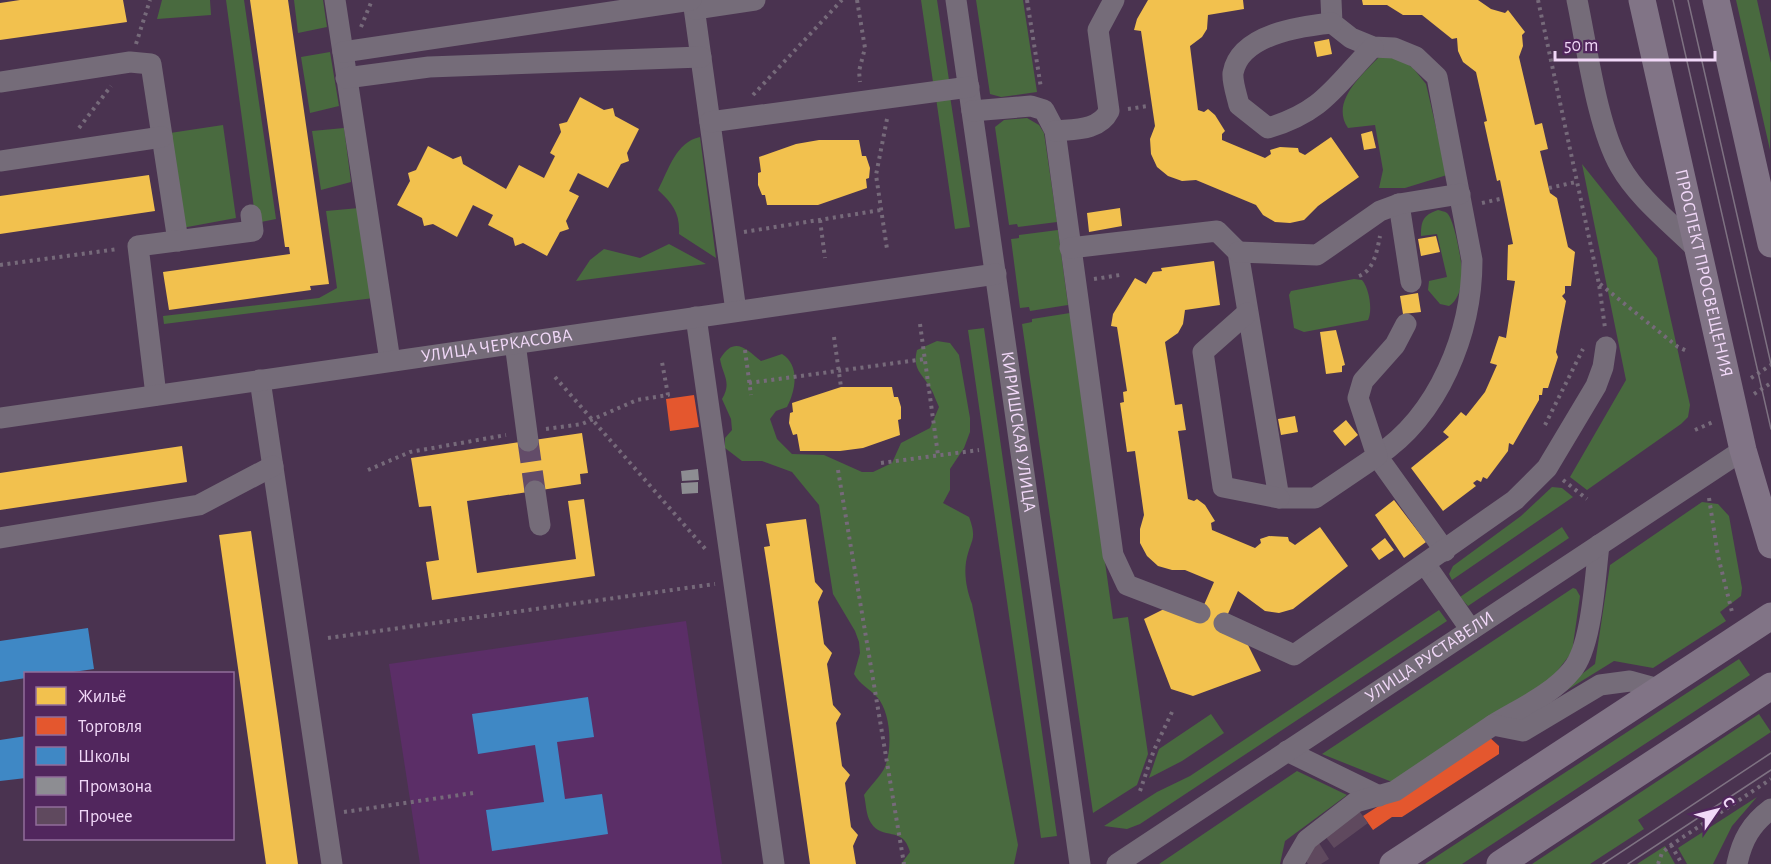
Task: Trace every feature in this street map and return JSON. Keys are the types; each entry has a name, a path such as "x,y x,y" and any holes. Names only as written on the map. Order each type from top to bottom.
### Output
{"main road":[{"name":"ПРОСПЕКТ ПРОСВЕЩЕНИЯ","path":"1642,0 1743,450 1771,544"},
{"path":"1716,0 1771,244"},
{"path":"1393,864 1771,616"},
{"path":"1500,864 1771,686"}],"street":[{"path":"335,0 390,361"},
{"path":"343,52 693,3 755,0"},
{"name":"КИРИШСКАЯ УЛИЦА","path":"956,0 1080,864"},
{"path":"1055,131 1094,126 1104,121 1109,111 1098,30 1114,0"},
{"path":"1331,0 1332,23"},
{"path":"1577,0 1608,141 1620,167 1639,191 1698,250"},
{"path":"693,3 701,57 720,121 726,235 736,311"},
{"path":"1247,313 1203,351 1223,487 1279,498 1315,498 1377,456 1409,428 1437,390 1466,326 1472,289 1472,260 1437,77 1416,57 1394,48 1373,47 1351,38 1332,23 1275,32 1245,52 1233,73 1239,105 1268,128 1297,120 1335,90 1373,47"},
{"path":"346,78 429,67 701,57"},
{"path":"0,82 130,62 151,64 178,241"},
{"path":"720,121 969,87"},
{"path":"972,111 1030,106 1044,110 1055,131 1113,555 1127,585 1200,613"},
{"path":"0,161 162,137"},
{"path":"1238,252 1317,255 1389,208 1460,194"},
{"path":"1389,208 1412,282"},
{"path":"156,395 138,246 253,231 251,215"},
{"path":"1070,248 1217,231 1238,252 1279,498"},
{"name":"УЛИЦА ЧЕРКАСОВА","path":"0,418 996,274"},
{"path":"696,317 774,864"},
{"path":"1406,324 1395,345 1363,381 1358,398 1377,456 1444,551"},
{"path":"1224,623 1294,655 1515,500 1547,468 1596,386 1603,367 1606,341"},
{"path":"515,343 528,441"},
{"path":"260,380 332,864"},
{"name":"УЛИЦА РУСТАВЕЛИ","path":"1117,864 1743,450"},
{"path":"0,538 199,505 273,466"},
{"path":"535,491 540,525"},
{"path":"1293,864 1307,840 1356,802 1395,790 1554,686 1572,670 1584,652 1599,545"},
{"path":"1425,564 1471,630"},
{"path":"1493,725 1523,731 1600,685 1630,681 1659,689"},
{"path":"1287,751 1379,796"},
{"path":"1737,864 1742,842 1753,823 1771,809"}],"path":[{"path":"720,121 842,0"},
{"path":"857,0 865,48 859,71 861,102"},
{"path":"1027,0 1044,110"},
{"path":"1538,0 1599,284 1606,341 1587,341 1560,400 1544,427"},
{"path":"887,249 876,175 888,112"},
{"path":"1549,188 1576,182"},
{"path":"1359,276 1366,273 1375,256 1380,231 1389,208"},
{"path":"726,235 882,210"},
{"path":"820,220 825,258"},
{"path":"0,266 138,246"},
{"path":"1099,278 1120,275"},
{"path":"1599,284 1678,347 1687,351"},
{"path":"920,324 938,455"},
{"path":"834,337 841,387"},
{"path":"745,350 751,395"},
{"path":"749,383 925,359"},
{"path":"662,362 668,395"},
{"path":"1746,381 1771,365"},
{"path":"555,377 710,555"},
{"path":"881,463 979,450"},
{"path":"838,470 904,864"},
{"path":"1709,498 1718,556 1732,612"},
{"path":"328,638 734,582"},
{"path":"1140,791 1154,750 1172,712"},
{"path":"1658,864 1662,853 1671,845 1771,779"},
{"path":"325,815 473,792"},
{"path":"1671,845 1682,864"}],"shaded area":[{"path":"686,621 722,864 420,864 389,664"}],"green space":[{"path":"162,0 210,0 211,15 157,19"},
{"path":"226,0 244,0 276,219 256,223"},
{"path":"294,0 323,0 327,27 298,33"},
{"path":"921,0 937,0 949,80 933,82"},
{"path":"976,0 1023,0 1037,92 1001,97 990,94"},
{"path":"1736,0 1757,0 1771,63 1770,150"},
{"path":"330,52 339,106 310,113 301,57"},
{"path":"1395,55 1413,68 1426,84 1447,175 1405,188 1379,188 1383,170 1375,125 1348,128 1343,118 1343,108 1350,90 1379,57"},
{"path":"950,96 970,227 955,229 936,98"},
{"path":"1027,118 1039,125 1044,133 1057,222 1018,227 1017,224 1009,225 995,127 1004,120"},
{"path":"223,125 236,218 182,228 170,133"},
{"path":"344,128 351,182 321,190 312,131"},
{"path":"700,137 716,258 679,234 674,209 658,190 679,150 685,144"},
{"path":"1582,164 1657,258 1690,405 1688,417 1681,424 1587,490 1570,477 1626,380"},
{"path":"359,208 374,298 164,324 163,316 319,298 337,288 326,211"},
{"path":"1438,210 1447,213 1450,218 1456,235 1462,268 1460,289 1456,299 1449,306 1440,304 1428,290 1429,281 1447,277 1437,234 1421,236 1424,219"},
{"path":"1058,230 1068,305 1030,311 1029,307 1020,308 1011,239 1019,238 1019,235"},
{"path":"669,244 706,264 576,281 590,260 604,249 640,258"},
{"path":"1354,279 1362,280 1367,288 1370,299 1368,320 1304,332 1294,328 1289,295 1291,291"},
{"path":"1070,313 1113,619 1128,617 1148,754 1137,785 1093,813 1022,324 1032,322 1032,319"},
{"path":"984,328 1057,836 1041,838 968,330"},
{"path":"937,341 950,343 959,355 970,418 970,432 964,448 950,469 950,490 943,503 969,517 973,531 966,562 967,589 972,604 1018,845 1014,864 901,864 910,852 907,844 897,836 881,831 871,823 864,795 882,772 887,761 888,722 882,704 854,674 860,653 859,642 833,594 819,505 792,472 762,461 742,461 725,448 725,438 732,430 731,419 722,399 727,383 720,359 725,352 735,346 745,349 761,361 782,354 792,365 795,378 790,400 787,407 776,411 770,419 777,439 792,454 824,455 862,472 873,472 892,463 901,443 930,428 939,407 916,362 917,350"},
{"path":"1552,487 1562,488 1573,497 1452,580 1449,574 1453,566 1521,516"},
{"path":"1702,502 1718,504 1729,516 1742,588 1741,596 1720,612 1726,621 1653,668 1614,661 1559,695 1558,692 1595,664 1610,565"},
{"path":"1562,527 1569,538 1468,606 1460,597"},
{"path":"1573,588 1580,596 1572,652 1551,679 1392,782 1322,754"},
{"path":"1439,610 1447,621 1140,824 1127,829 1104,826 1157,792 1190,776"},
{"path":"1739,659 1750,675 1462,864 1425,864"},
{"path":"1211,714 1224,733 1182,761 1149,778 1159,749"},
{"path":"1759,714 1771,732 1638,820 1644,829 1590,864 1532,864"},
{"path":"1297,771 1347,795 1285,841 1280,864 1159,864"},
{"path":"1757,797 1732,826 1713,864 1687,864 1678,848"},
{"path":"1665,846 1675,864 1637,864"}],"building: Жильё":[{"path":"20,0 123,0 127,22 0,40 0,3"},
{"path":"250,0 288,0 329,284 310,286 311,290 169,310 163,272 290,254 289,247 285,247"},
{"path":"1148,0 1243,0 1244,9 1208,15 1207,29 1202,37 1190,46 1198,110 1204,112 1208,109 1215,115 1225,131 1222,134 1222,140 1265,158 1271,154 1270,150 1280,147 1298,148 1299,152 1305,155 1331,137 1359,177 1318,206 1304,220 1290,223 1275,222 1263,215 1256,205 1196,180 1182,181 1168,176 1157,167 1151,154 1150,139 1155,126 1141,31 1134,30 1137,19"},
{"path":"1362,0 1478,0 1491,9 1505,13 1508,10 1525,32 1522,35 1523,46 1519,57 1535,125 1542,123 1548,149 1540,151 1550,193 1557,198 1568,247 1575,252 1571,286 1565,286 1565,293 1562,296 1566,301 1556,352 1558,357 1548,388 1543,388 1542,395 1539,395 1539,400 1513,445 1509,443 1508,451 1487,479 1483,477 1481,482 1477,480 1473,483 1476,486 1443,511 1411,468 1449,437 1443,432 1461,412 1466,416 1485,392 1497,365 1490,363 1499,336 1506,338 1515,281 1507,280 1508,245 1513,244 1500,180 1497,181 1484,122 1487,121 1476,72 1463,62 1458,51 1457,38 1452,39 1422,15 1403,15 1387,5 1363,5"},
{"path":"1329,39 1332,54 1317,57 1314,42"},
{"path":"580,97 604,110 613,108 615,116 639,129 627,153 629,161 621,164 608,188 578,173 569,191 579,196 566,221 569,229 560,232 547,256 523,243 515,246 513,238 488,225 493,215 473,205 457,237 433,224 424,226 422,218 397,205 410,181 408,173 416,170 428,146 453,159 461,156 463,164 506,189 519,165 544,178 555,156 550,153 561,132 559,124 567,122"},
{"path":"1372,131 1376,148 1364,150 1361,134"},
{"path":"819,140 859,140 862,156 866,156 870,168 869,178 866,179 867,188 818,205 767,205 765,195 762,195 758,185 758,173 761,172 759,157 796,144"},
{"path":"149,175 155,211 0,234 0,196"},
{"path":"1120,208 1122,226 1089,232 1087,213"},
{"path":"1436,236 1440,252 1421,256 1418,239"},
{"path":"1214,261 1220,305 1185,310 1183,324 1178,333 1165,342 1175,405 1182,404 1186,430 1178,431 1188,499 1194,501 1197,499 1205,505 1215,521 1211,523 1212,530 1255,548 1261,543 1260,539 1269,536 1288,537 1289,541 1295,545 1320,527 1348,566 1293,609 1279,613 1265,611 1238,591 1220,632 1247,643 1261,671 1193,696 1171,689 1144,619 1166,608 1197,621 1214,582 1185,570 1172,570 1158,566 1147,556 1140,543 1140,529 1144,515 1135,451 1127,452 1120,403 1124,402 1123,392 1127,391 1117,327 1111,326 1113,314 1135,278 1146,284 1153,272 1162,271 1161,268"},
{"path":"1418,293 1421,312 1403,314 1400,296"},
{"path":"1336,330 1345,365 1342,366 1342,372 1326,374 1320,332"},
{"path":"841,387 892,387 894,397 898,397 901,407 901,419 898,420 900,435 863,448 840,451 800,451 797,434 793,435 789,423 790,413 793,412 792,403"},
{"path":"1295,416 1298,432 1281,435 1278,419"},
{"path":"1346,420 1358,435 1345,446 1333,431"},
{"path":"582,433 588,473 580,474 581,484 467,501 477,573 576,559 568,501 584,499 595,576 432,600 426,562 439,560 431,506 419,507 411,458"},
{"path":"182,446 187,482 0,510 0,473"},
{"path":"1394,500 1426,542 1404,558 1375,515"},
{"path":"806,519 815,582 823,591 818,602 824,644 832,653 827,664 833,705 841,714 836,723 842,766 850,775 845,783 851,827 858,835 853,846 856,864 810,864 764,547 770,546 766,524"},
{"path":"251,531 298,864 266,864 219,535"},
{"path":"1385,538 1394,550 1379,560 1371,549"}],"building: Торговля":[{"path":"694,395 699,427 670,431 666,399"},
{"path":"1488,736 1499,746 1499,754 1402,817 1392,817 1373,830 1363,816"}],"building: Школы":[{"path":"88,628 94,669 73,672 24,672 24,678 0,682 0,641"},
{"path":"588,697 594,737 557,742 565,799 602,794 608,834 492,851 486,810 544,802 535,745 478,754 472,714"},
{"path":"24,736 24,778 0,781 0,740"}],"building: Промзона":[{"path":"698,469 699,480 682,481 681,471"},
{"path":"698,482 698,493 682,494 681,483"}],"building: Прочее":[{"path":"1357,808 1368,823 1334,848 1322,832"},
{"path":"1319,843 1329,859 1321,864 1308,864 1301,854"}],"tunnel":[{"path":"528,441 535,491"}],"tram line":[{"path":"1673,0 1771,429"},
{"path":"1688,0 1771,364"},
{"path":"1603,864 1771,753"},
{"path":"1628,864 1771,770"}]}
